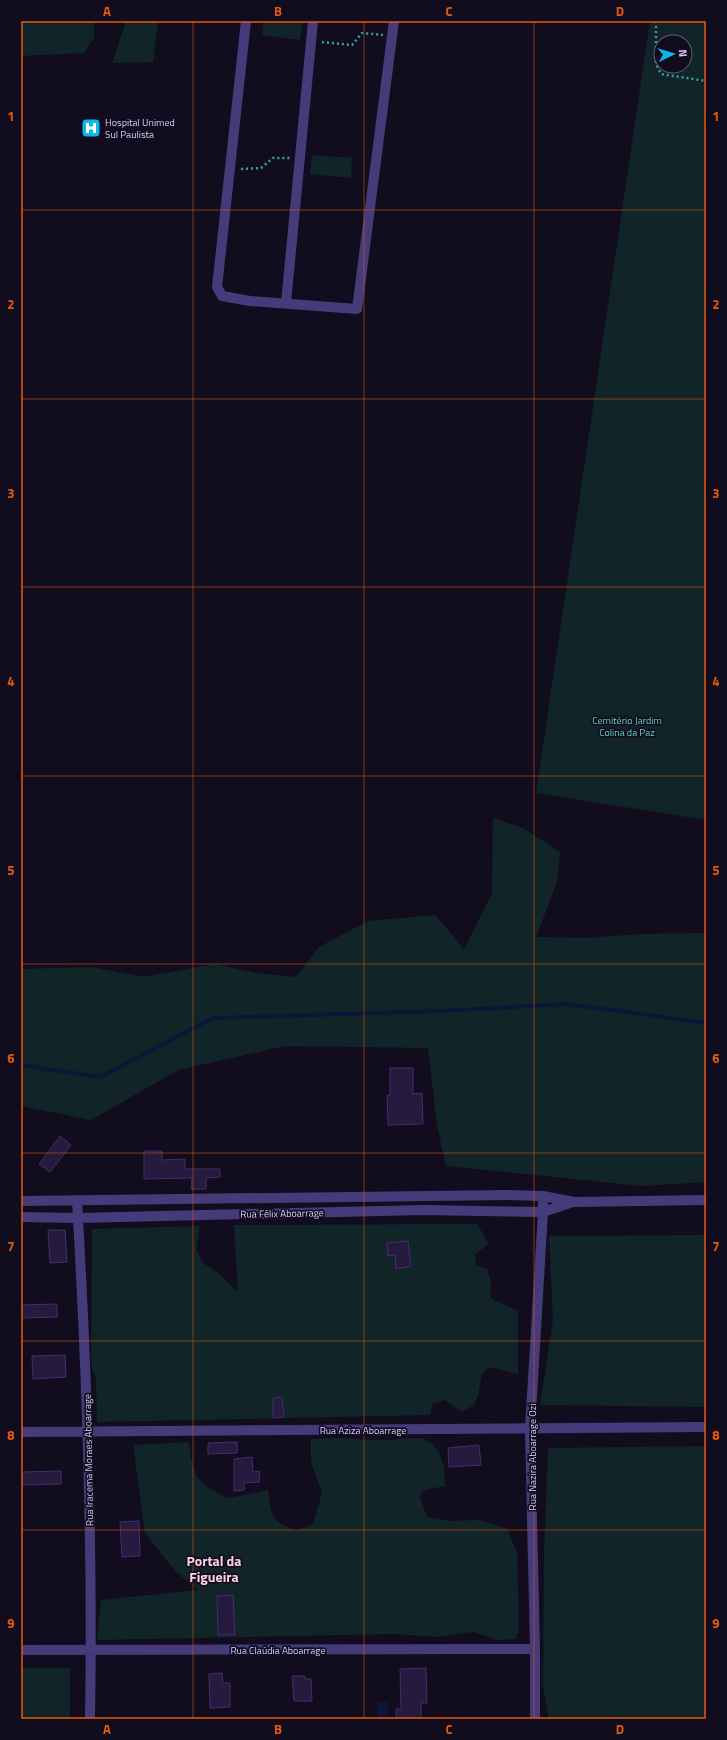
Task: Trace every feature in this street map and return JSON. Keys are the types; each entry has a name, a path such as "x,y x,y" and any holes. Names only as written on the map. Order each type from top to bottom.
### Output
{"street":[{"path":"246,21 217,287 222,296 250,301 357,309 394,21"},
{"path":"286,303 314,21"},
{"name":"Rua Félix Aboarrage","path":"21,1201 542,1196 574,1202"},
{"name":"Rua Nazira Aboarrage Ozi","path":"535,1719 535,1649 530,1428 543,1212 542,1196"},
{"path":"574,1202 706,1200"},
{"name":"Rua Iracema Moraes Aboarrage","path":"77,1201 89,1432 92,1651 90,1719"},
{"name":"Rua Félix Aboarrage","path":"21,1217 78,1218 416,1211 543,1212 574,1202"},
{"name":"Rua Aziza Aboarrage","path":"21,1432 706,1427"},
{"name":"Rua Claúdia Aboarrage","path":"21,1650 535,1649"}],"path":[{"path":"656,21 656,64 661,74 706,81"},
{"path":"312,42 352,45 362,33 392,36"},
{"path":"230,169 261,168 273,158 300,158"}],"green space":[{"path":"21,21 94,21 94,38 84,53 21,56"},
{"path":"126,21 158,21 153,62 112,63"},
{"path":"264,21 303,21 300,40 262,35"},
{"name":"Cemitério Jardim Colina da Paz","path":"650,21 706,21 706,820 536,793"},
{"path":"312,155 352,158 351,178 310,174"},
{"path":"493,818 523,828 560,852 557,882 536,937 586,938 640,934 706,933 706,1182 642,1186 446,1166 437,1126 428,1048 285,1046 178,1070 91,1120 21,1106 21,969 92,967 144,977 214,964 257,973 296,977 319,947 368,921 435,915 464,949 492,893"},
{"path":"477,1224 489,1244 475,1254 476,1265 487,1269 491,1282 490,1298 518,1311 518,1374 489,1367 482,1374 478,1395 474,1405 462,1412 445,1400 433,1403 430,1415 97,1422 96,1378 91,1365 92,1229 200,1226 196,1249 203,1263 218,1273 238,1292 234,1225"},
{"path":"706,1235 706,1407 540,1405 553,1319 549,1236"},
{"path":"338,1438 367,1440 424,1439 436,1448 440,1454 443,1462 445,1478 445,1486 424,1490 420,1497 427,1517 450,1521 478,1520 507,1528 517,1553 519,1626 516,1639 498,1640 473,1632 440,1637 392,1634 97,1640 101,1600 198,1590 175,1571 145,1533 133,1445 189,1442 191,1459 197,1477 210,1489 228,1498 268,1490 271,1512 273,1516 276,1520 295,1531 313,1524 322,1493 311,1462 311,1439"},
{"path":"706,1446 706,1719 549,1719 543,1686 544,1554 548,1448"},
{"path":"21,1668 70,1668 70,1719 21,1719"}],"water":[{"path":"378,1702 388,1702 388,1719 378,1719"}],"building":[{"path":"390,1068 413,1068 413,1094 422,1093 423,1124 388,1125 387,1095 390,1095"},
{"path":"60,1136 71,1145 50,1172 39,1164"},
{"path":"144,1151 162,1151 162,1160 185,1159 185,1169 220,1169 220,1177 206,1178 206,1189 191,1189 192,1178 144,1179"},
{"path":"48,1230 65,1230 67,1262 50,1263"},
{"path":"408,1241 411,1266 396,1269 395,1255 388,1256 387,1243"},
{"path":"57,1304 57,1317 21,1318 21,1305"},
{"path":"65,1355 66,1377 33,1379 32,1356"},
{"path":"282,1397 284,1417 273,1418 273,1398"},
{"path":"237,1442 237,1453 208,1454 208,1443"},
{"path":"479,1445 481,1465 449,1467 448,1448"},
{"path":"252,1457 253,1472 260,1471 259,1482 244,1483 244,1490 234,1491 234,1459"},
{"path":"61,1471 61,1484 21,1485 21,1472"},
{"path":"139,1521 140,1556 122,1557 120,1522"},
{"path":"233,1595 235,1635 218,1635 217,1596"},
{"path":"426,1668 427,1703 421,1703 421,1719 396,1719 396,1709 401,1709 400,1669"},
{"path":"222,1673 223,1683 230,1683 230,1707 210,1708 209,1674"},
{"path":"292,1676 305,1676 305,1679 311,1679 312,1701 294,1701"}],"waterway":[{"path":"21,1065 100,1077 213,1018 441,1011 567,1004 706,1023"}],"place":[{"name":"Hospital Unimed Sul Paulista","path":"91,128"}],"district":[{"name":"Portal da Figueira","path":"214,1570"}]}
